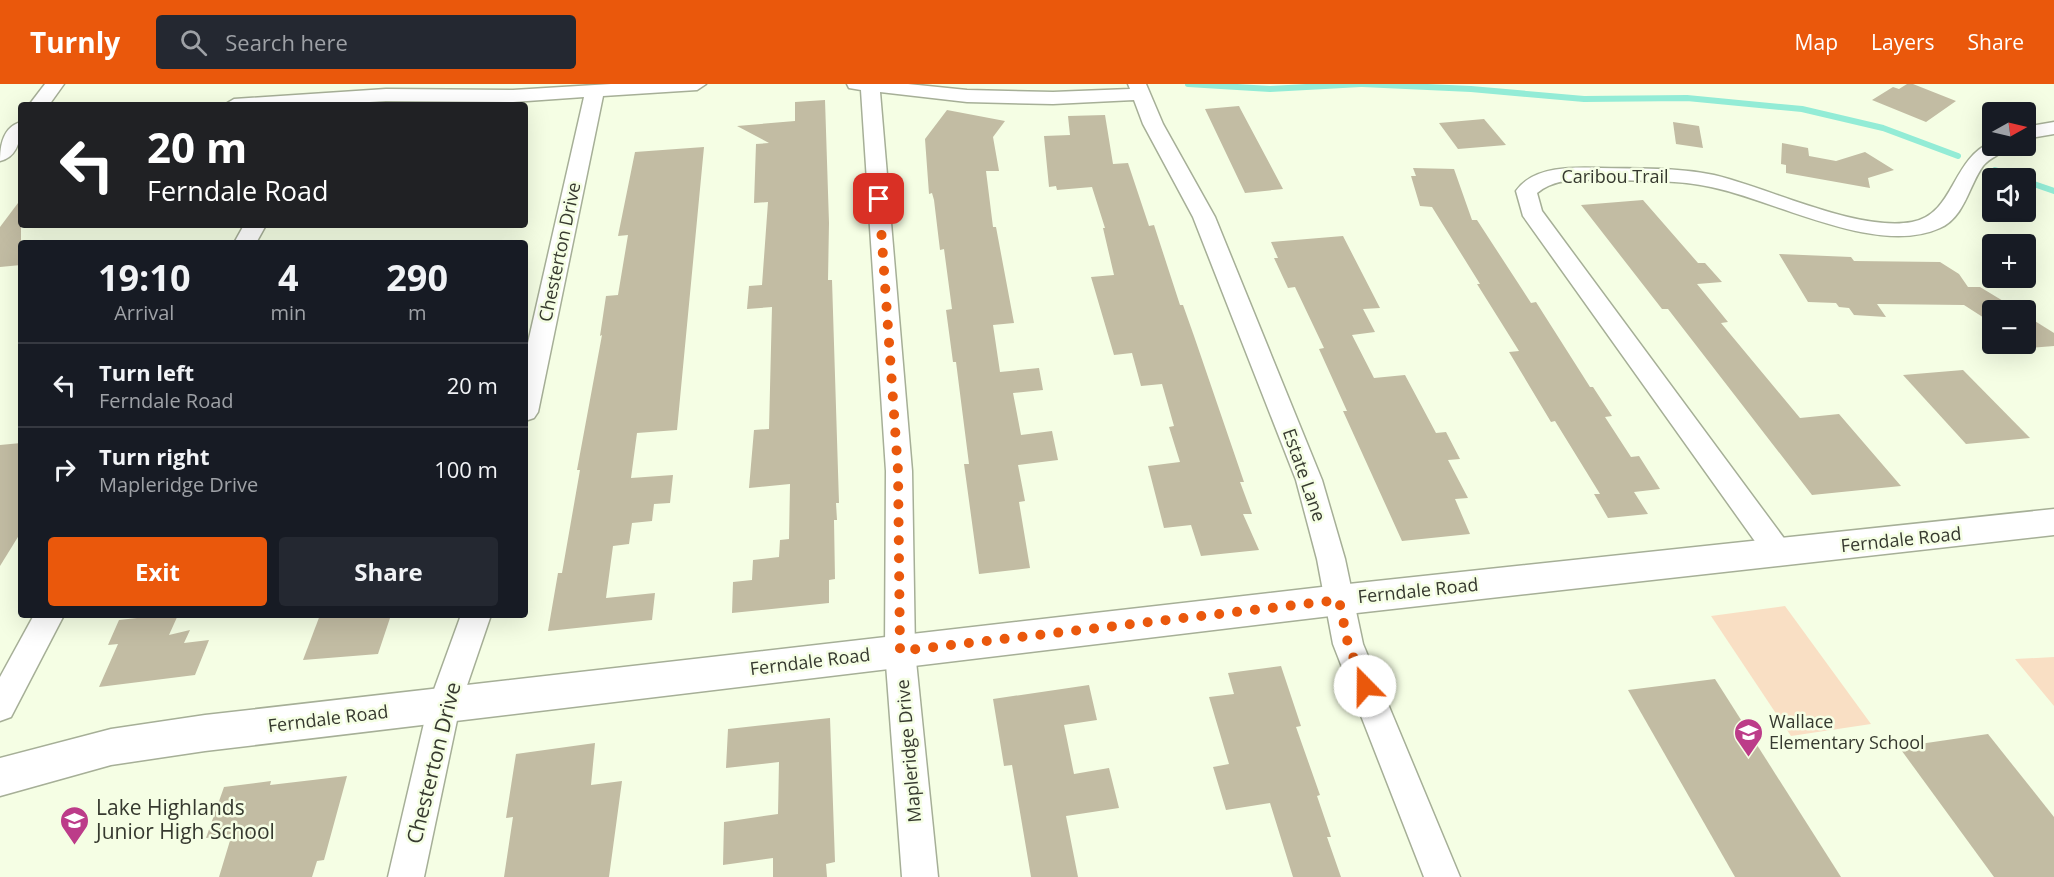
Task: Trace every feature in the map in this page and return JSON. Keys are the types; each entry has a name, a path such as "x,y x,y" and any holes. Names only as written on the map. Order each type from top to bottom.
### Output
{"street":[{"path":"41,102 55,84"},
{"path":"320,102 406,95 513,96 697,84"},
{"path":"863,85 939,94 1015,98 1139,89"},
{"name":"Mapleridge Drive","path":"863,85 898,471 900,651 920,877"},
{"name":"Estate Lane","path":"1139,89 1166,149 1204,217 1309,480 1331,559 1348,644 1442,877"},
{"name":"Chesterton Drive","path":"528,398 595,91"},
{"path":"2036,131 2054,128"},
{"path":"0,157 18,132"},
{"path":"0,157 18,154"},
{"name":"Caribou Trail","path":"1779,553 1531,211 1526,191 1548,177 1588,174 1666,175 1711,180 1871,227 1912,228 1933,223 1948,210 1982,156"},
{"name":"Ferndale Road","path":"0,777 111,747 205,733 1339,600 2054,522"},
{"path":"0,707 47,618"},
{"name":"Chesterton Drive","path":"406,877 444,706 475,618"}],"shaded area":[{"path":"1785,606 1871,724 1791,736 1711,616"},
{"path":"2054,657 2054,706 2015,659"}],"building":[{"path":"1907,84 1913,84 1956,101 1926,122 1872,100 1893,87 1899,89"},
{"path":"825,100 829,223 828,280 832,280 839,503 836,503 837,520 834,520 835,579 829,580 829,603 732,613 733,582 752,580 753,560 779,557 780,540 789,539 790,484 749,488 754,430 769,429 772,307 747,309 749,286 762,285 768,202 754,203 756,144 769,143 737,126 795,121 795,102"},
{"path":"1239,106 1283,189 1245,193 1205,109"},
{"path":"947,110 1005,121 993,137 999,171 986,171 993,227 996,227 1014,323 993,325 1000,372 1039,368 1043,390 1013,393 1021,435 1052,431 1058,460 1018,465 1025,501 1019,502 1030,568 979,574 964,464 969,464 956,362 953,362 946,310 952,309 944,249 940,250 934,200 932,193 929,194 925,139"},
{"path":"1105,115 1113,164 1128,163 1149,226 1154,225 1180,305 1183,305 1194,336 1244,482 1240,482 1252,514 1243,514 1259,550 1201,556 1191,525 1164,528 1148,466 1180,462 1169,427 1174,426 1162,384 1141,386 1132,353 1114,355 1091,277 1114,275 1103,228 1105,228 1092,187 1057,190 1056,186 1049,187 1044,136 1070,135 1068,116"},
{"path":"1484,119 1506,145 1458,149 1439,123"},
{"path":"1673,122 1699,126 1703,148 1676,144"},
{"path":"1782,143 1808,148 1809,156 1836,161 1865,152 1894,170 1868,178 1870,188 1786,173 1786,165 1781,164"},
{"path":"704,147 677,430 637,433 631,478 673,475 670,503 654,504 652,521 632,523 629,544 613,546 606,598 655,593 652,620 548,631 558,573 562,573 580,470 577,470 602,335 600,336 606,296 618,295 628,235 618,236 635,152"},
{"path":"1413,168 1454,169 1472,220 1477,220 1531,303 1536,302 1590,387 1593,387 1612,416 1605,417 1631,457 1639,456 1660,489 1634,492 1648,514 1608,518 1594,494 1600,494 1555,421 1551,422 1509,352 1519,351 1477,284 1480,284 1432,207 1420,206 1411,176 1416,176"},
{"path":"1643,200 1698,263 1705,263 1722,282 1697,284 1728,322 1721,323 1800,418 1839,414 1901,486 1812,495 1668,309 1662,309 1581,205"},
{"path":"18,203 18,228 21,228 21,240 18,240 18,265 0,267 0,227"},
{"path":"1343,236 1380,308 1363,309 1375,332 1352,335 1374,378 1405,375 1436,433 1446,432 1460,459 1448,460 1468,498 1455,499 1470,534 1402,541 1343,411 1347,411 1319,349 1324,348 1295,287 1288,288 1274,258 1278,258 1271,242"},
{"path":"1779,254 1851,257 1854,261 1940,262 1959,274 1968,287 1980,287 2001,300 1982,300 1982,317 1964,305 1877,304 1886,317 1854,315 1849,308 1839,307 1836,303 1808,302"},
{"path":"2036,322 2054,333 2054,346 2036,347"},
{"path":"1963,370 2030,438 1966,444 1903,375"},
{"path":"18,443 18,537 0,566 0,445"},
{"path":"177,618 169,635 190,630 184,643 209,640 195,675 99,687 118,644 108,645 119,620"},
{"path":"319,618 390,618 378,654 303,660"},
{"path":"1281,666 1301,726 1296,727 1320,795 1317,796 1331,837 1327,837 1341,877 1293,877 1270,803 1226,810 1213,767 1229,764 1209,697 1234,694 1228,673"},
{"path":"1715,679 1841,877 1735,877 1628,690"},
{"path":"1089,685 1097,720 1064,725 1074,774 1109,768 1119,808 1066,816 1078,877 1031,877 1012,765 1004,766 993,699"},
{"path":"830,718 835,862 826,864 827,877 773,877 773,858 723,865 724,822 778,814 779,762 726,768 728,729"},
{"path":"1988,734 2054,817 2054,877 1994,877 1899,747"},
{"path":"595,743 591,785 622,781 609,877 504,877 513,817 506,818 516,754"},
{"path":"347,776 324,860 317,861 312,877 219,877 232,834 206,838 224,787 271,781 270,785"}],"waterway":[{"path":"1188,84 1270,89 1361,84"},
{"path":"1362,84 1471,89 1584,99 1687,98 1802,109 1883,128 1958,156"},
{"path":"2036,185 2054,191"}],"place":[{"name":"Wallace Elementary School","path":"1748,758"},
{"name":"Lake Highlands Junior High School","path":"75,846"}],"route":[{"path":"879,199 898,471 900,651 1115,628 1339,600 1348,644 1365,686"}]}
